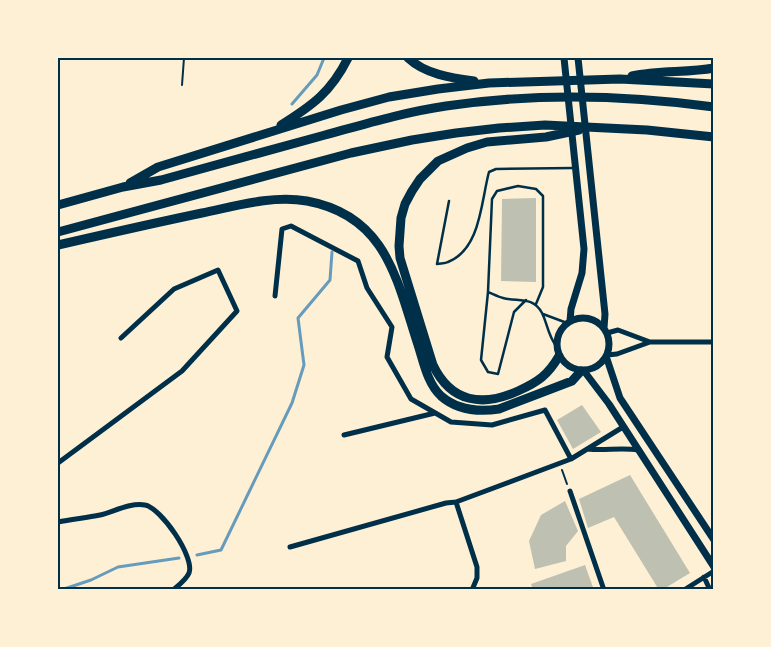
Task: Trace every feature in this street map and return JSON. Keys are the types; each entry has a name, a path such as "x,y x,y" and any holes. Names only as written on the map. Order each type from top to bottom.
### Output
{"highway":[{"path":"269,132 305,110 325,93 340,73 348,58"},
{"path":"408,58 414,64 436,74 489,83"},
{"path":"620,78 646,73 698,71 714,68"},
{"path":"122,187 158,167 269,132 389,97 438,88 489,83 620,78 714,84"},
{"path":"58,205 122,187 161,180 399,115 446,106 541,98 591,98 637,99 714,107"},
{"path":"58,232 351,152 412,140 499,128 545,125 647,130 714,137"},
{"path":"559,356 552,369 544,378 498,400 472,400 462,396 446,385 434,365 400,258 400,224 405,204 416,185 438,160 450,154 487,142 546,138 592,128"},
{"path":"58,245 252,202 307,201 343,213 358,222 374,238 384,252 396,278 428,376 440,395 449,402 472,410 486,411 499,409 572,381 582,371"}],"main road":[{"path":"565,60 583,231 584,262 569,322"},
{"path":"578,60 605,314 605,330 609,342 607,356 620,398 714,540"},
{"path":"605,330 588,318 579,318 569,322 560,331 556,346 559,356 568,366 582,371 609,404 714,567"},
{"path":"582,371 595,368 607,356"}],"street":[{"path":"276,296 282,229 291,226 358,261 367,288 392,327 387,357 411,399 451,422 492,425 545,410 571,459"},
{"path":"58,463 182,371 237,311 218,270 174,289 121,338"},
{"path":"605,330 618,330 650,342 714,342"},
{"path":"607,356 618,354 650,342"},
{"path":"344,435 435,413"},
{"path":"290,547 456,502 571,459 623,427"},
{"path":"587,449 628,448 638,450"},
{"path":"570,491 604,590"},
{"path":"456,502 477,567 477,578 472,590"},
{"path":"58,522 101,515 134,506 145,505 156,510 185,550 189,559 189,573 184,581 173,590"},
{"path":"684,590 714,571"},
{"path":"704,577 710,590"}],"lane":[{"path":"449,201 437,264 448,262 463,252 474,236 489,172 496,169 576,168"},
{"path":"526,300 514,312 498,374 488,372 481,360 488,292 492,199 497,191 518,186 536,189 543,196 543,287 536,304"},
{"path":"488,292 504,298 526,300 536,304 542,314 549,336 556,346"},
{"path":"542,314 569,322"}],"path":[{"path":"182,85 184,58"},
{"path":"560,463 570,491"}],"building":[{"path":"536,198 536,282 501,281 502,199"},
{"path":"582,405 601,432 573,449 557,420"},
{"path":"630,475 690,573 662,590 659,590 614,517 588,528 579,499"},
{"path":"565,501 578,531 566,546 566,561 535,569 529,541 541,515"},
{"path":"585,565 594,590 533,590 531,584"}],"waterway":[{"path":"292,104 317,75 324,58"},
{"path":"197,555 221,550 292,403 304,365 298,318 330,280 332,252"},
{"path":"61,590 91,580 118,567 179,558"}]}
